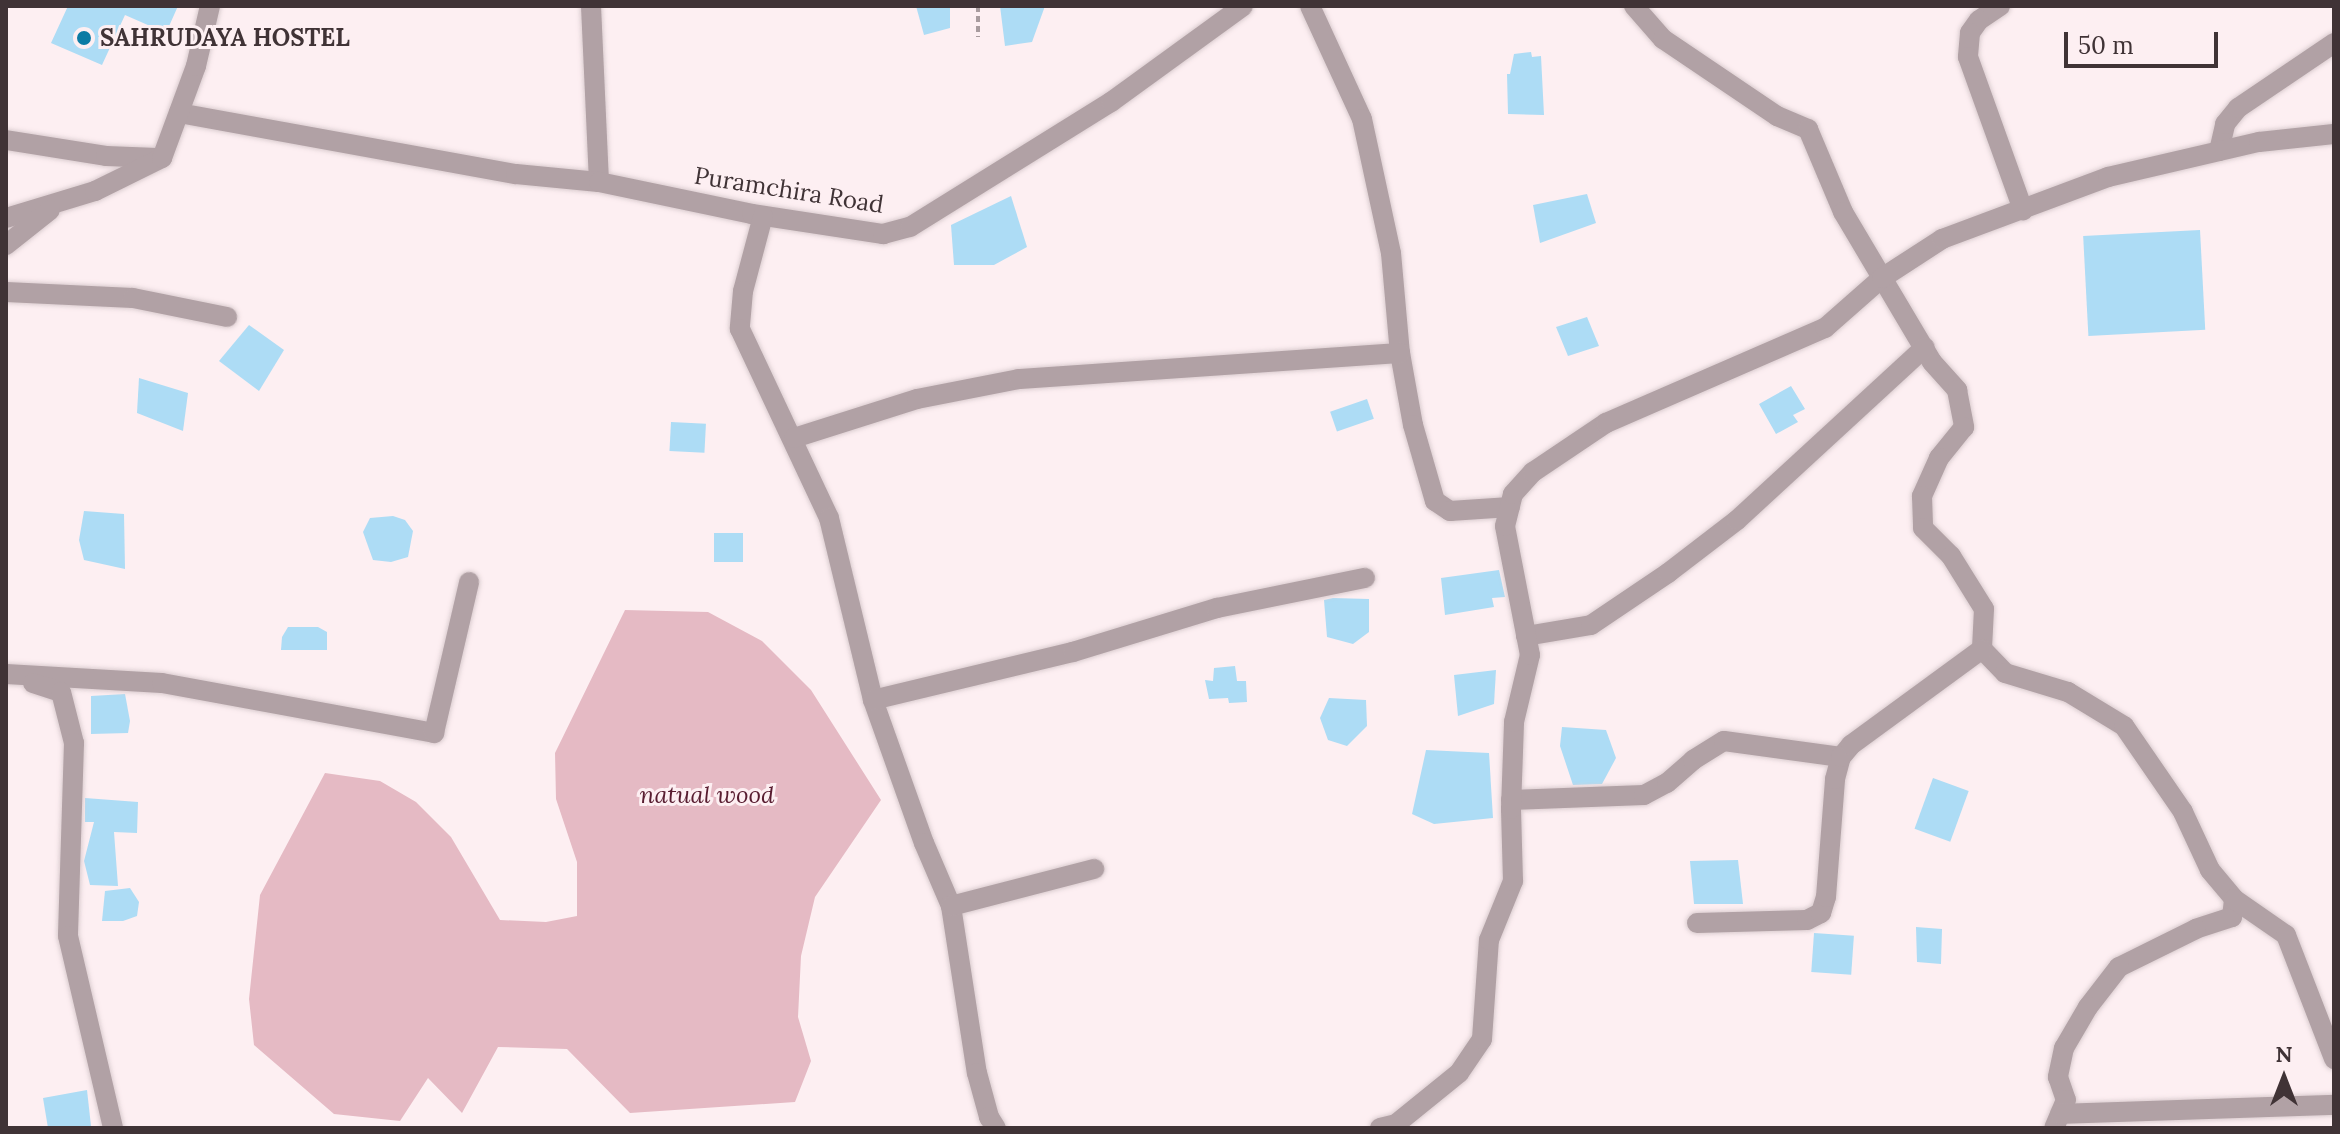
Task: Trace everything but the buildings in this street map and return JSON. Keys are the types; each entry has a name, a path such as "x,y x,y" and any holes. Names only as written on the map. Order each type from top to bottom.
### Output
{"street":[{"path":"6,218 95,191 162,158 196,66 210,6"},
{"path":"591,6 599,182"},
{"name":"Puramchira Road","path":"179,113 516,174 599,182 763,216 883,234 910,227 1111,102 1243,6"},
{"path":"1310,6 1362,119 1391,253 1400,353 1413,425 1435,501 1450,511 1510,507"},
{"path":"1634,6 1663,39 1777,116 1808,129 1843,212 1932,362 1957,390 1964,427 1939,458 1922,496 1923,528 1951,556 1984,609 1982,649 2005,673 2068,692 2124,726 2183,812 2210,870 2234,899 2286,935 2334,1059"},
{"path":"2000,6 1979,20 1970,33 1968,57 2023,210"},
{"path":"2219,151 2225,124 2238,108 2334,43"},
{"path":"1380,1128 1396,1124 1459,1073 1482,1039 1489,940 1513,881 1511,800 1514,722 1530,655 1505,526 1513,494 1533,472 1606,423 1825,328 1882,278 1942,239 2108,177 2259,142 2334,134"},
{"path":"6,140 106,156 162,158"},
{"path":"6,245 61,201"},
{"path":"763,216 743,291 740,329 794,438 829,518 848,584 873,700 924,843 951,906 977,1073 989,1117 996,1128"},
{"path":"6,292 133,298 227,317"},
{"path":"1526,636 1591,625 1668,573 1737,520 1925,347"},
{"path":"794,438 917,399 1019,379 1400,353"},
{"path":"873,700 1073,652 1217,608 1365,578"},
{"path":"6,674 162,683 434,733 469,582"},
{"path":"1697,923 1807,920 1821,913 1826,897 1835,779 1841,757 1851,745 1982,649"},
{"path":"6,674 61,692 74,743 68,936 113,1128"},
{"path":"1511,800 1644,795 1667,783 1693,760 1724,741 1841,757"},
{"path":"951,906 1094,869"},
{"path":"2234,899 2232,917 2196,929 2119,967 2088,1007 2064,1048 2058,1077 2066,1100 2057,1121 2334,1105"}],"path":[{"path":"978,6 978,37"}],"green space":[{"name":"natual wood","path":"625,610 708,612 762,641 811,690 881,800 815,897 801,956 798,1017 811,1061 795,1102 630,1113 567,1049 498,1047 462,1113 428,1078 400,1121 334,1114 254,1045 249,999 260,895 325,773 380,781 416,802 451,837 500,920 546,922 577,916 577,862 556,799 555,753"}],"place":[{"name":"SAHRUDAYA HOSTEL","path":"84,38"}]}
